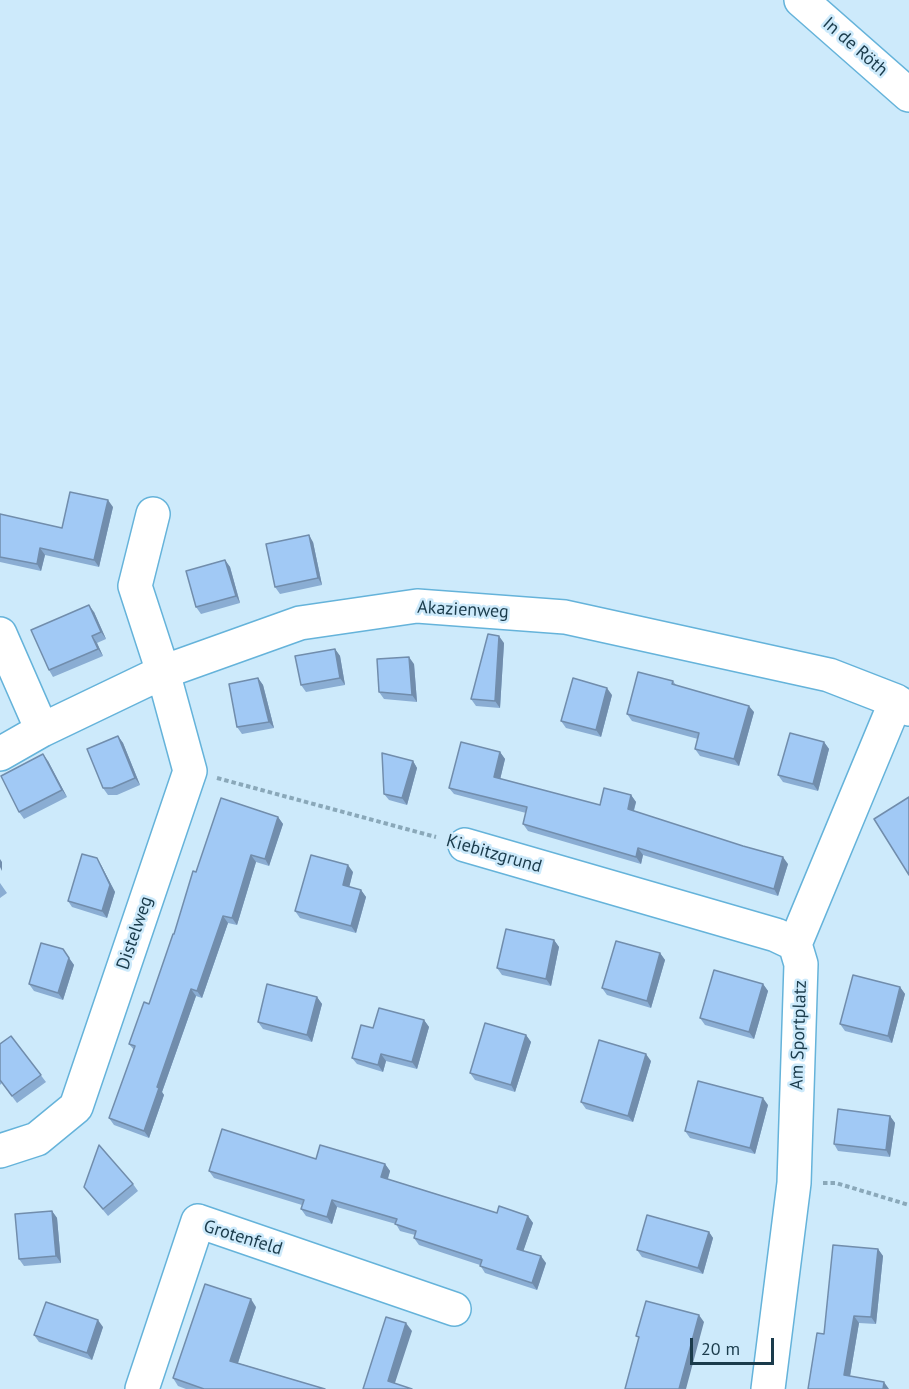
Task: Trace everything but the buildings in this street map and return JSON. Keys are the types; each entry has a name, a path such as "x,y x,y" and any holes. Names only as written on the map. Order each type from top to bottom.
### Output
{"street":[{"name":"In de Röth","path":"801,0 909,95"},
{"path":"153,514 135,586 163,672 190,771"},
{"name":"Akazienweg","path":"0,754 42,730 163,672 300,623 417,606 565,617 829,675 903,705"},
{"path":"0,634 42,730"},
{"path":"795,944 903,705"},
{"name":"Distelweg","path":"0,1151 37,1139 76,1107 190,771"},
{"name":"Kiebitzgrund","path":"465,845 776,935 795,944"},
{"name":"Am Sportplatz","path":"768,1389 794,1183 801,964 795,944"},
{"name":"Grotenfeld","path":"141,1389 198,1221 454,1309"}],"path":[{"name":"Kiebitzgrund","path":"190,771 465,845"},
{"path":"794,1183 836,1183 909,1205"}]}
